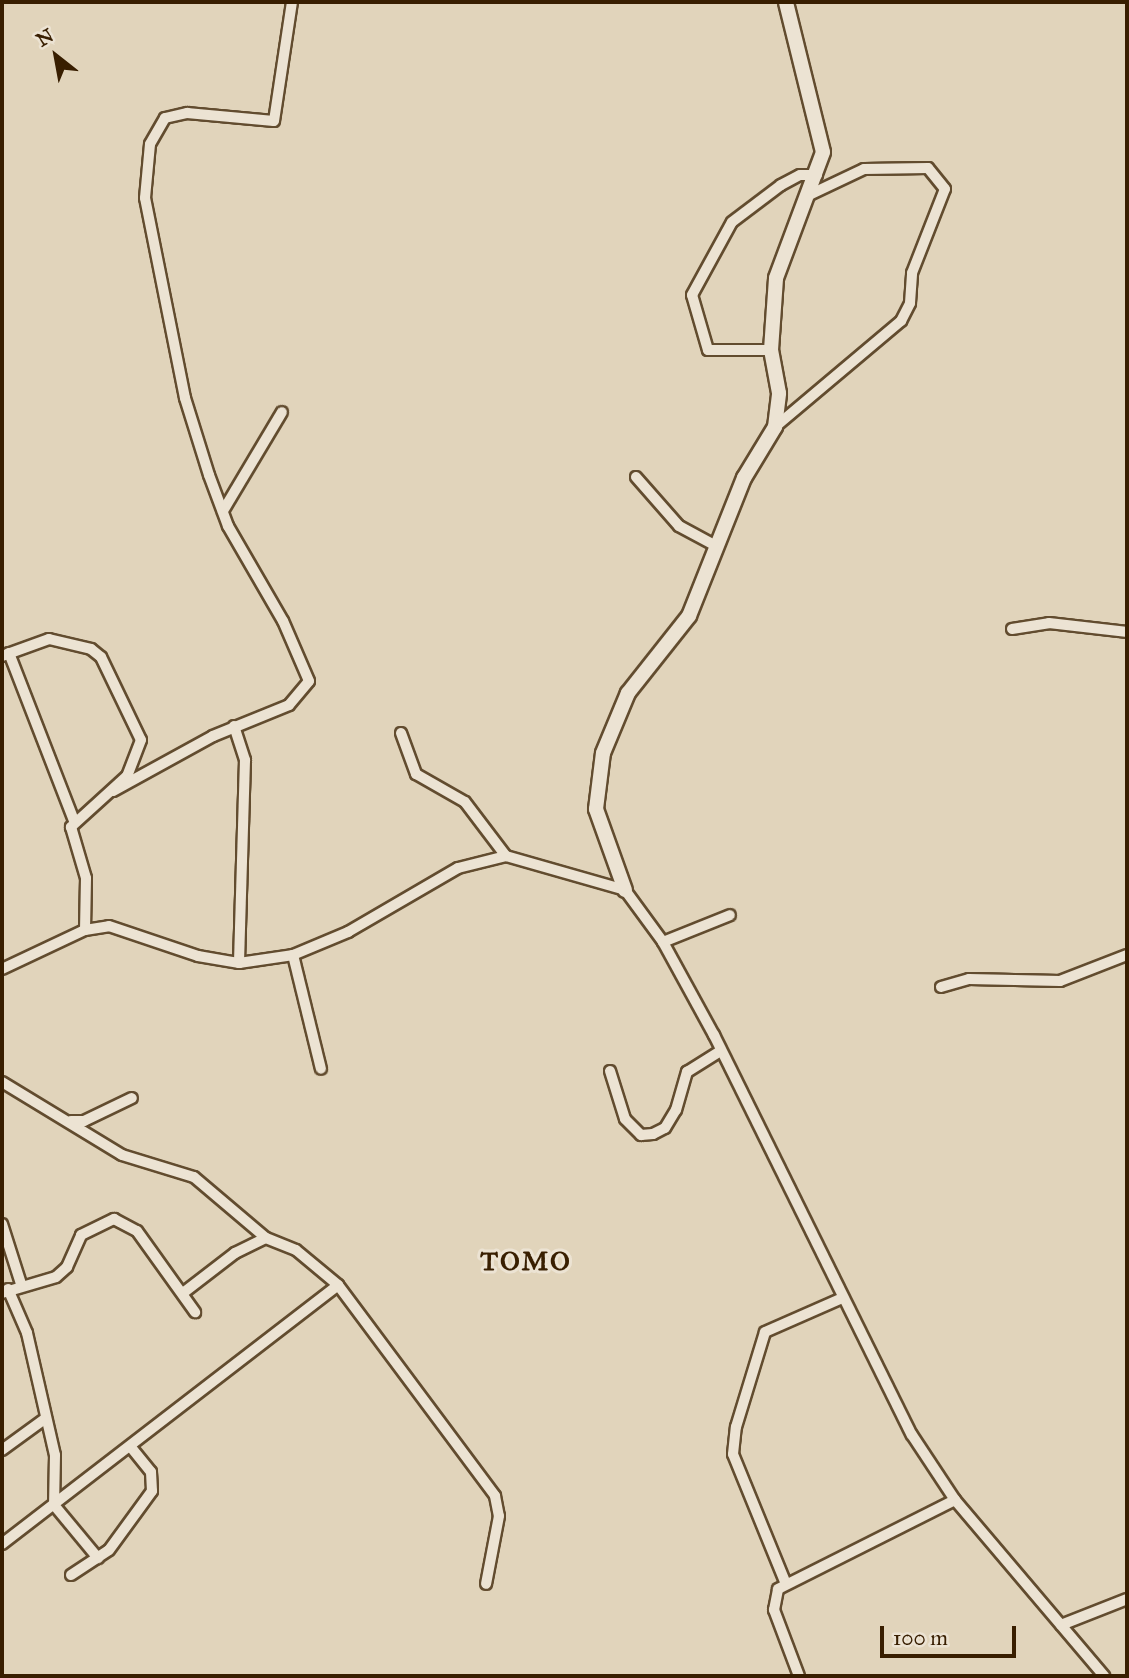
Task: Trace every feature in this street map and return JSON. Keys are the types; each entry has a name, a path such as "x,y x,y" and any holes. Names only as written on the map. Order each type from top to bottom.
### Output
{"street":[{"path":"74,821 113,791 234,726 289,705 309,681 223,511 185,398 167,293 155,262 145,198 147,161 155,130 174,113 274,121 292,2"},
{"path":"775,427 779,393 771,350 776,278 801,200 817,175 823,152 819,126 786,2"},
{"path":"801,200 864,169 928,169 945,189 912,273 910,303 901,321 775,427 744,478 689,616 628,694 603,753 596,809 625,890 663,942 776,1154 841,1299 895,1405 955,1500 1104,1676"},
{"path":"771,350 708,350 692,295 732,222 781,185 800,175 817,175"},
{"path":"223,511 282,412"},
{"path":"636,477 680,526 716,546"},
{"path":"1012,629 1049,623 1127,632"},
{"path":"85,930 86,878 74,821 6,654 49,639 82,645 101,657 141,740 136,762 113,791"},
{"path":"234,726 245,760 239,962"},
{"path":"401,733 415,774 465,802 506,856"},
{"path":"2,969 85,930 124,928 170,950 239,962 293,955 348,932 458,868 506,856 625,890"},
{"path":"663,942 730,915"},
{"path":"293,955 321,1069"},
{"path":"942,987 969,979 1059,981 1127,955"},
{"path":"610,1071 625,1119 641,1135 653,1134 665,1128 676,1110 687,1072 720,1051"},
{"path":"2,1082 122,1154 194,1177 266,1238 296,1250 338,1285 495,1496 499,1516 486,1584"},
{"path":"70,1121 84,1121 132,1098"},
{"path":"98,1558 54,1505 55,1455 27,1333 5,1291 21,1284 56,1277 67,1267 81,1235 114,1219 137,1231 195,1312"},
{"path":"2,1224 21,1284"},
{"path":"183,1293 235,1253 266,1238"},
{"path":"2,1544 338,1285"},
{"path":"786,1584 733,1454 736,1427 765,1332 841,1299"},
{"path":"2,1450 46,1418"},
{"path":"71,1575 98,1558 137,1517 152,1491 152,1472 131,1447"},
{"path":"799,1676 774,1610 773,1598 786,1584 955,1500"},
{"path":"1061,1625 1127,1599"}],"district":[{"name":"TOMO","path":"526,1262"}]}
